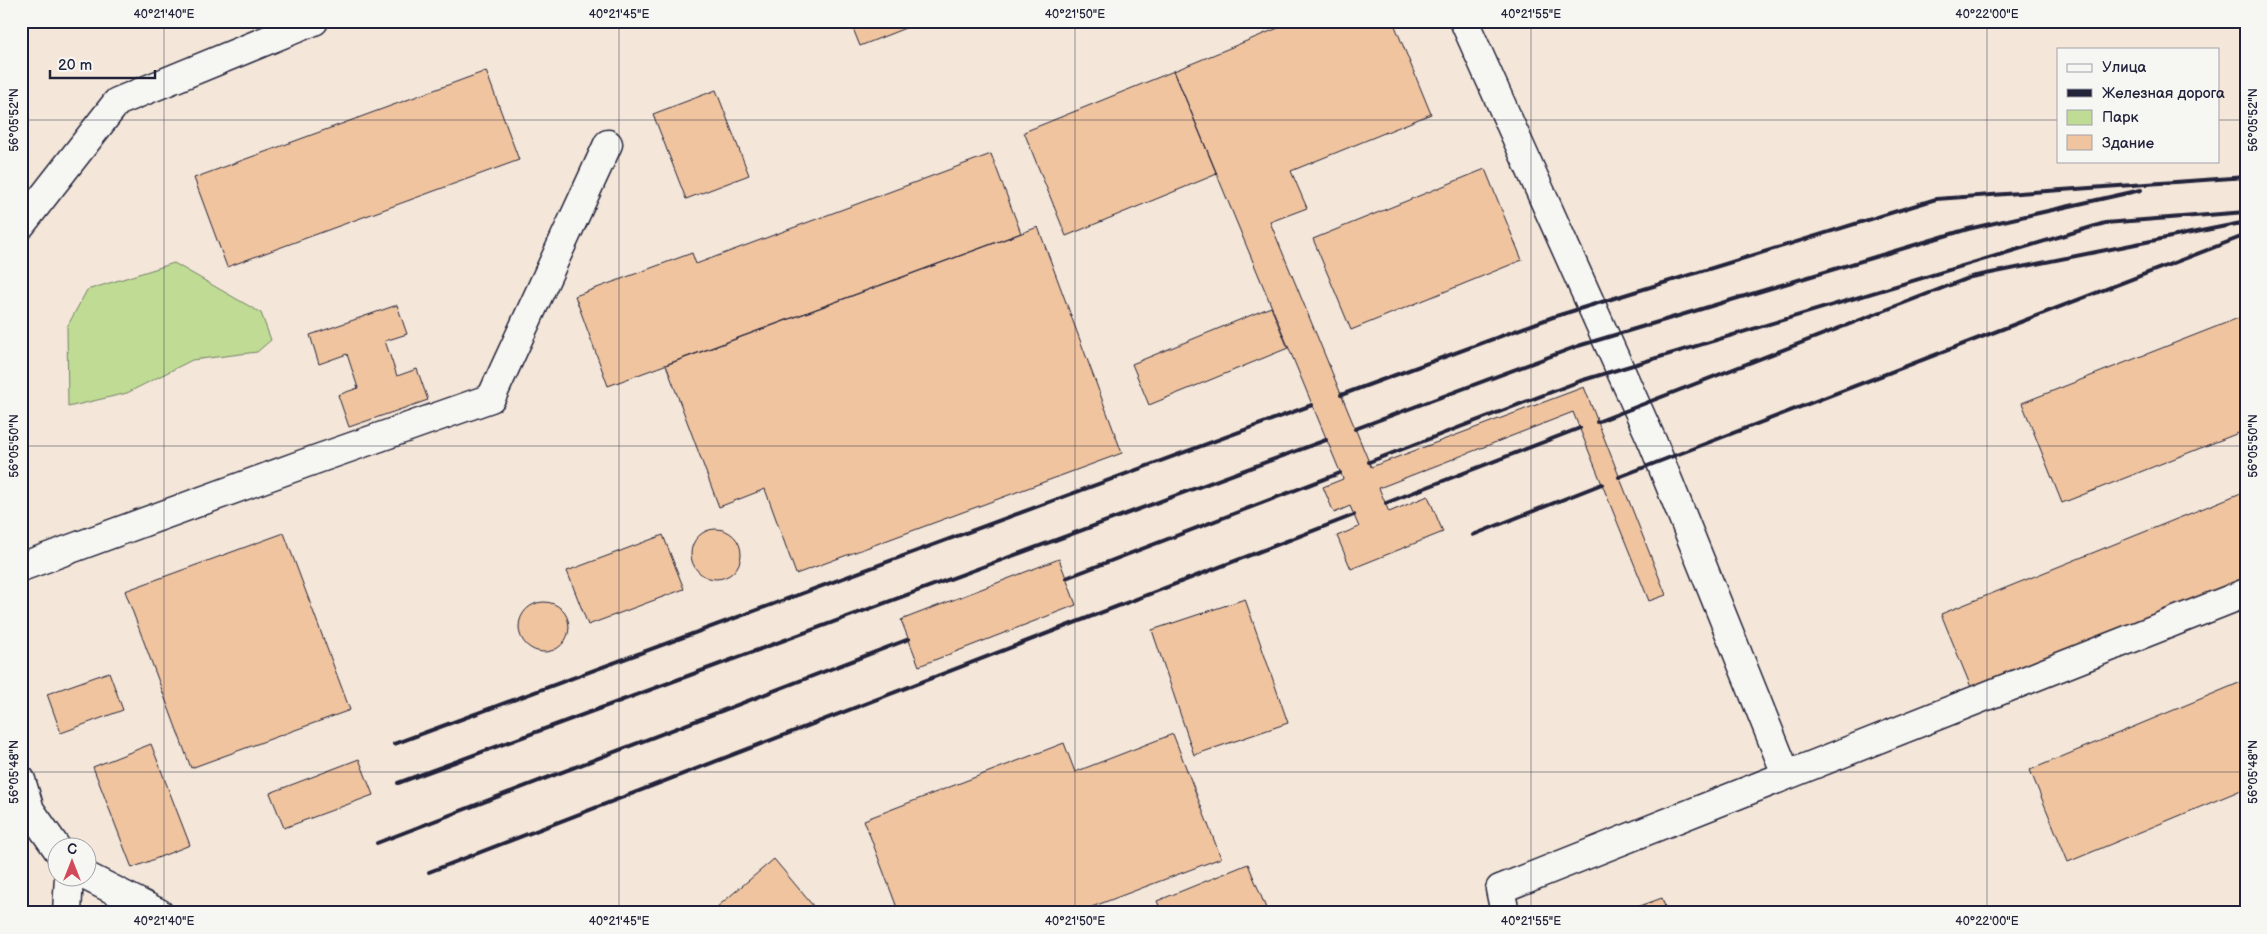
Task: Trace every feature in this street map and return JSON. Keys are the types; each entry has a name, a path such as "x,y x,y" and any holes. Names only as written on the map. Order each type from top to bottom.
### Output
{"street":[{"path":"21,225 117,102 314,21"},
{"path":"1464,21 1653,443 1786,774"},
{"path":"21,567 303,464 491,398 608,144"},
{"path":"1505,913 1500,889 2246,593"},
{"path":"21,780 26,807 48,837"},
{"path":"98,882 159,913"},
{"path":"67,913 68,886"}],"green space":[{"path":"174,263 261,313 271,340 257,352 192,360 127,393 68,407 67,327 87,290"}],"building":[{"path":"850,21 923,21 860,46"},
{"path":"1295,21 1393,21 1431,114 1291,171 1307,208 1270,222 1371,467 1584,387 1666,595 1649,601 1573,412 1379,488 1389,512 1428,496 1443,532 1351,569 1337,536 1359,527 1350,506 1334,513 1323,487 1343,479 1174,71"},
{"path":"486,71 519,160 227,267 194,178"},
{"path":"1174,71 1217,174 1066,236 1024,132"},
{"path":"716,90 749,175 686,199 653,114"},
{"path":"991,154 1021,233 608,386 575,296 692,253 696,264"},
{"path":"1485,169 1522,260 1351,330 1313,239"},
{"path":"1038,227 1122,453 796,574 765,489 719,507 666,365"},
{"path":"397,305 407,334 385,341 397,376 417,369 428,400 349,427 338,395 358,388 347,354 319,364 310,335"},
{"path":"1271,307 1288,348 1149,405 1132,364"},
{"path":"2246,315 2246,430 2062,503 2022,403"},
{"path":"2246,491 2246,582 1973,692 1941,614"},
{"path":"711,529 721,529 734,536 741,549 741,559 734,572 721,579 711,579 702,575 695,568 691,559 691,549 695,540 702,533"},
{"path":"284,533 350,710 191,768 125,591"},
{"path":"663,535 684,589 588,625 567,571"},
{"path":"1059,559 1076,605 919,666 901,620"},
{"path":"1245,599 1288,723 1194,755 1152,630"},
{"path":"539,602 549,602 562,609 569,622 569,632 562,645 549,652 539,652 530,648 523,641 519,632 519,622 523,613 530,606"},
{"path":"109,672 123,710 61,733 47,694"},
{"path":"2246,680 2246,788 2068,862 2030,770"},
{"path":"1173,734 1221,858 1076,913 899,913 864,820 1064,743 1075,772"},
{"path":"151,744 190,845 132,868 93,767"},
{"path":"359,759 373,795 284,828 270,793"},
{"path":"774,859 819,913 710,913"},
{"path":"1248,864 1268,913 1162,913 1157,901"},
{"path":"1662,898 1667,913 1621,913"}],"railway":[{"path":"1341,395 1553,317 1936,199 2246,177"},
{"path":"1355,429 1578,346 1968,229 2141,190"},
{"path":"1369,462 1580,381 2105,223 2246,212"},
{"path":"1597,422 1971,277 2246,222"},
{"path":"1619,477 2246,235"},
{"path":"394,744 1312,405"},
{"path":"1386,503 1580,428"},
{"path":"398,783 1326,440"},
{"path":"1066,578 1340,473"},
{"path":"1473,535 1602,484"},
{"path":"429,872 1354,515"},
{"path":"377,843 909,639"}]}
